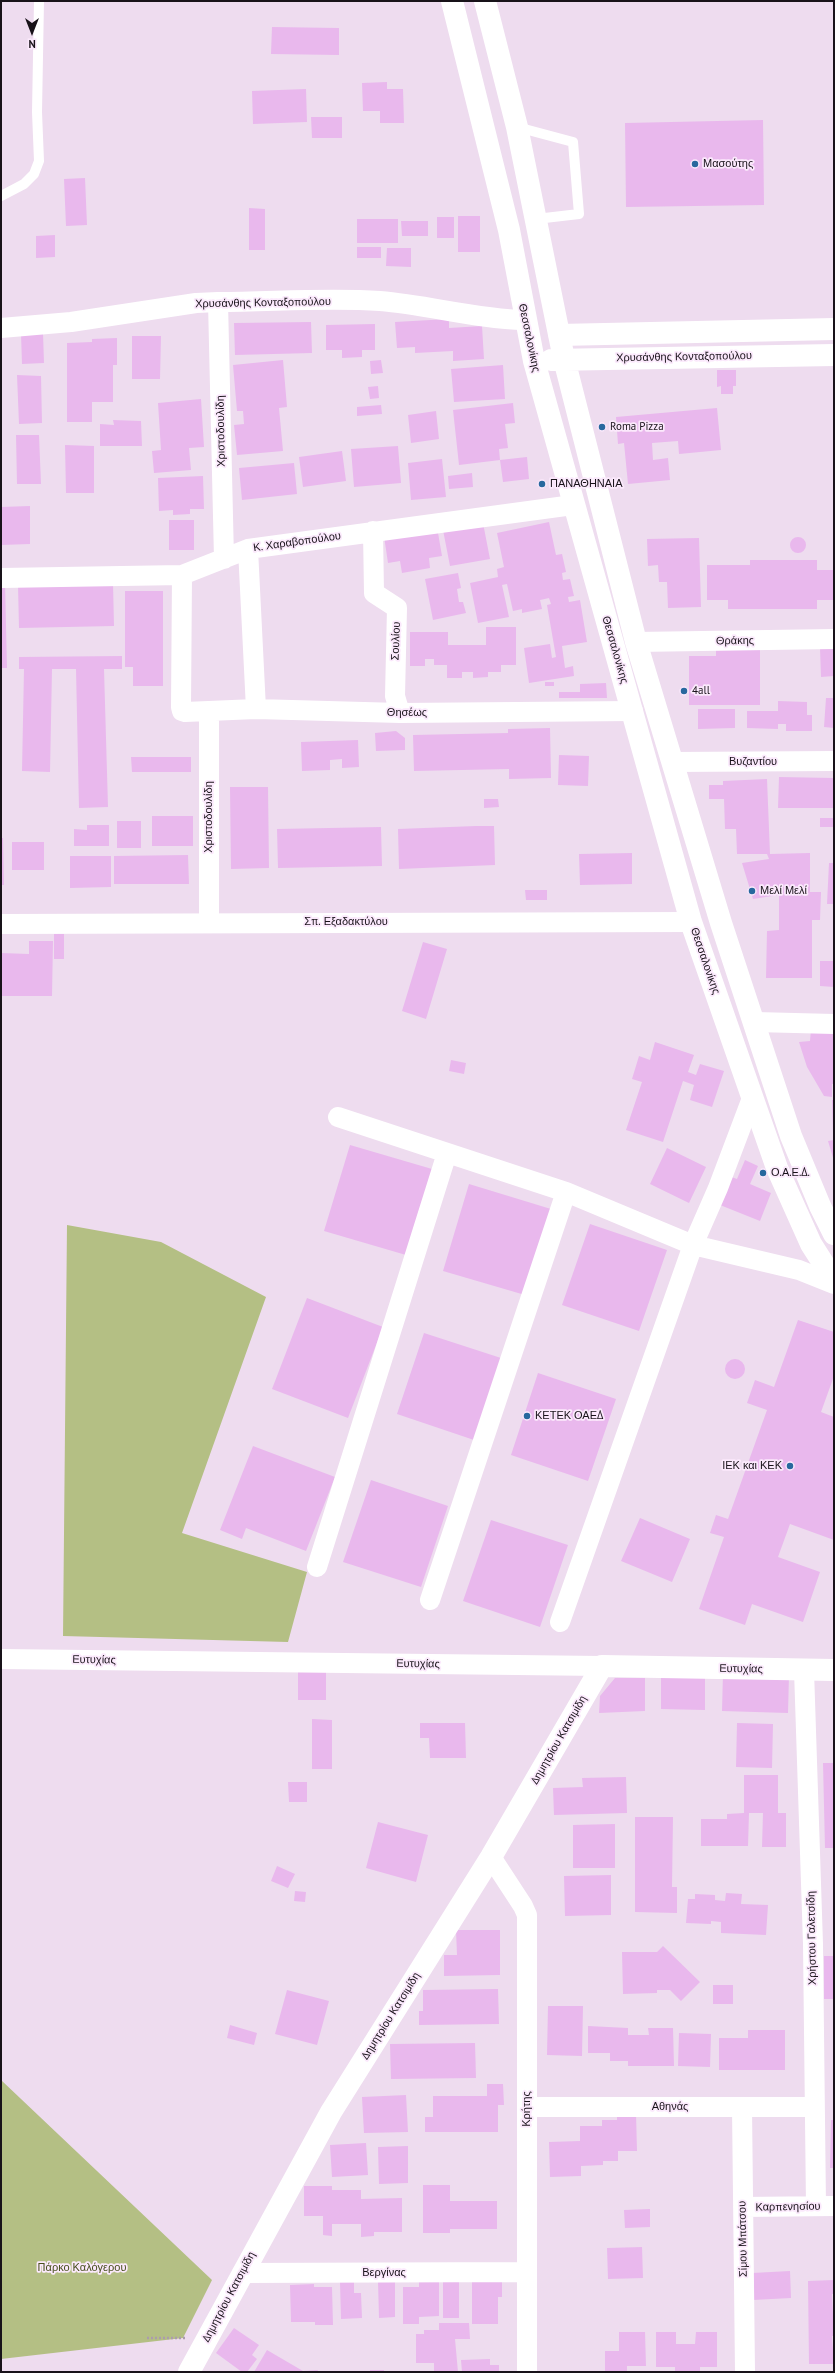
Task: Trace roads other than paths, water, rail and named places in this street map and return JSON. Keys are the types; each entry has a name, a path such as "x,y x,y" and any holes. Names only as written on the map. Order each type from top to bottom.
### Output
{"main road":[{"name":"Θεσσαλονίκης","path":"452,1 509,230 534,361 573,506 633,711 691,922 752,1098 795,1213 811,1244 834,1280"},
{"name":"Θεσσαλονίκης","path":"485,1 517,127 564,359 636,642 721,923 755,1022 791,1136 827,1206 834,1234"},
{"path":"525,320 557,326 834,329"},
{"name":"Χρυσάνθης Κονταξοπούλου","path":"534,361 564,359 834,355"},
{"name":"Ευτυχίας","path":"602,1666 834,1670"},
{"name":"Δημητρίου Κατσιμίδη","path":"189,2372 331,2112 491,1857 602,1666"}],"street":[{"name":"Χρυσάνθης Κονταξοπούλου","path":"1,328 71,322 196,303 218,302 380,301 437,308 493,319 525,320"},
{"name":"Χριστοδουλίδη","path":"218,302 224,559"},
{"name":"Κ. Χαραβοπούλου","path":"1,578 182,575 248,549 573,506"},
{"name":"Σουλίου","path":"373,532 374,593 397,608 395,696 400,714"},
{"path":"248,549 256,709"},
{"name":"Θησέως","path":"182,575 182,711 256,709 400,714 633,711"},
{"name":"Θράκης","path":"636,642 834,639"},
{"name":"Χριστοδουλίδη","path":"209,711 209,922"},
{"name":"Βυζαντίου","path":"673,762 834,761"},
{"name":"Σπ. Εξαδακτύλου","path":"1,924 209,922 691,922"},
{"path":"755,1022 834,1024"},
{"path":"560,1622 693,1245 718,1188 752,1098"},
{"path":"338,1116 566,1192 693,1245 799,1270 834,1284"},
{"path":"317,1567 447,1152"},
{"path":"430,1600 566,1192"},
{"name":"Ευτυχίας","path":"1,1659 602,1666"},
{"name":"Χρήστου Γαλετσίδη","path":"804,1670 813,1944 814,2107 825,2206"},
{"name":"Κρήτης","path":"491,1857 523,1906 527,1915 527,2372"},
{"name":"Αθηνάς","path":"527,2107 814,2107"},
{"name":"Σίμου Μπάτσου","path":"742,2107 745,2372"},
{"name":"Καρπενησίου","path":"743,2207 825,2206"},
{"name":"Βεργίνας","path":"242,2273 527,2272"}],"lane":[{"path":"1,196 24,184 34,174 39,161 37,112 39,1"},
{"path":"517,127 573,142 580,214 536,219"}],"place":[{"name":"Μασούτης","path":"695,164"},
{"name":"Roma Pizza","path":"602,427"},
{"name":"ΠΑΝΑΘΗΝΑΙΑ","path":"542,484"},
{"name":"4all","path":"684,691"},
{"name":"Μελί Μελί","path":"752,891"},
{"name":"Ο.Α.Ε.Δ.","path":"763,1173"},
{"name":"ΚΕΤΕΚ ΟΑΕΔ","path":"527,1416"},
{"name":"ΙΕΚ και ΚΕΚ","path":"790,1466"}],"park label":[{"name":"Πάρκο Καλόγερου","path":"82,2268"}]}
